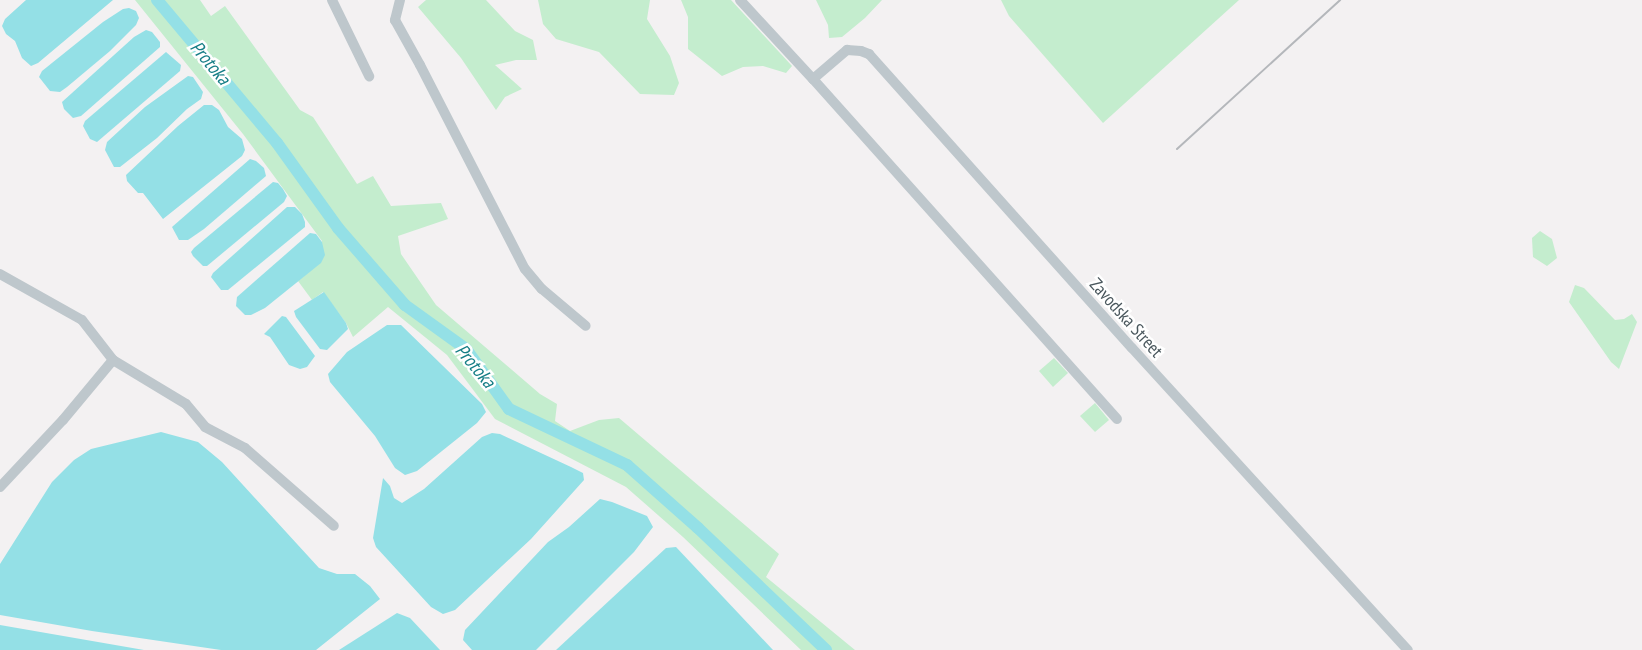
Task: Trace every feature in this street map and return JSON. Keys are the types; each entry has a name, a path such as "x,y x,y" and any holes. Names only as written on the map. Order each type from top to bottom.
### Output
{"street":[{"path":"332,0 368,76"},
{"path":"400,0 395,20 525,268 542,289 586,326"},
{"path":"740,0 1117,419"},
{"name":"Zavodska Street","path":"813,80 847,50 861,50 869,54 1132,348 1408,650"},
{"path":"0,274 82,320 113,360 186,404 205,426 245,448 334,526"},
{"path":"0,487 69,413 113,360"}],"green space":[{"path":"135,0 200,0 211,16 225,6 300,110 313,117 357,184 373,176 391,206 441,203 448,219 398,236 401,254 436,305 540,394 557,404 555,421 570,431 599,420 619,418 779,554 766,577 855,650 801,650 683,537 626,487 495,419 447,355 388,307 353,337 346,323 323,292 312,300 298,281 321,262 322,241 243,134"},
{"path":"426,0 486,0 515,31 533,40 537,60 516,60 495,65 522,89 505,97 496,110 461,58 418,7"},
{"path":"538,0 650,0 647,19 670,56 679,83 674,95 640,94 599,52 556,39 543,24"},
{"path":"681,0 731,0 792,66 786,73 763,66 743,67 722,76 688,49 688,17"},
{"path":"816,0 882,0 865,18 842,37 829,38 828,25"},
{"path":"1001,0 1239,0 1103,123 1009,16"},
{"path":"1540,231 1552,239 1557,258 1547,266 1533,257 1532,238"},
{"path":"1575,285 1584,288 1615,320 1624,319 1632,314 1637,322 1619,369 1611,362 1569,302"},
{"path":"1054,358 1068,373 1053,387 1039,371"},
{"path":"1095,403 1109,420 1095,432 1080,416"}],"water":[{"path":"26,0 113,0 38,63 31,66 22,58 15,41 6,34 2,26 5,19"},
{"path":"129,8 136,11 139,18 136,25 110,51 67,87 60,92 50,91 39,77 42,71 103,22 123,9"},
{"path":"146,30 152,32 160,42 160,47 81,116 73,118 64,109 62,102 134,37"},
{"path":"166,52 181,65 180,71 97,142 90,139 83,126 85,121"},
{"path":"188,76 193,77 203,92 201,99 187,109 157,138 120,167 114,167 105,150 107,142 145,107"},
{"path":"204,105 212,105 219,110 228,127 242,139 245,150 242,156 163,219 143,193 138,193 127,181 126,175 178,126"},
{"path":"250,159 256,161 264,168 266,176 204,229 188,240 179,240 172,227"},
{"path":"273,182 278,183 287,196 284,202 207,266 203,266 191,252 194,248"},
{"path":"287,207 295,207 302,214 305,227 228,290 221,290 211,277 213,273"},
{"path":"310,233 316,234 322,242 325,255 321,263 265,308 251,315 245,315 236,306 237,297"},
{"path":"324,292 346,323 348,329 327,350 320,349 296,317 294,311"},
{"path":"282,316 286,317 315,356 307,367 300,369 289,365 270,337 264,334"},
{"path":"387,325 401,325 482,404 486,412 477,423 417,471 405,475 395,468 375,436 330,382 328,374 347,352"},
{"path":"161,432 198,442 222,462 319,568 337,574 355,574 370,586 380,599 316,650 221,650 0,615 0,564 52,482 74,460 91,449"},
{"path":"492,433 500,434 583,473 584,480 531,539 455,610 443,614 431,607 376,547 373,538 383,478 390,486 394,498 402,503 424,489 482,437"},
{"path":"600,499 647,516 653,527 634,552 536,650 472,650 463,640 465,630 548,542 569,527"},
{"path":"676,547 773,650 556,650 666,548"},
{"path":"397,613 410,618 440,650 339,650"},
{"path":"0,625 144,650 0,650"}],"waterway":[{"name":"Protoka","path":"157,0 277,143 338,228 405,305 466,349 509,409 627,465 698,528 826,650"}],"railway":[{"path":"1177,149 1340,0"}]}
